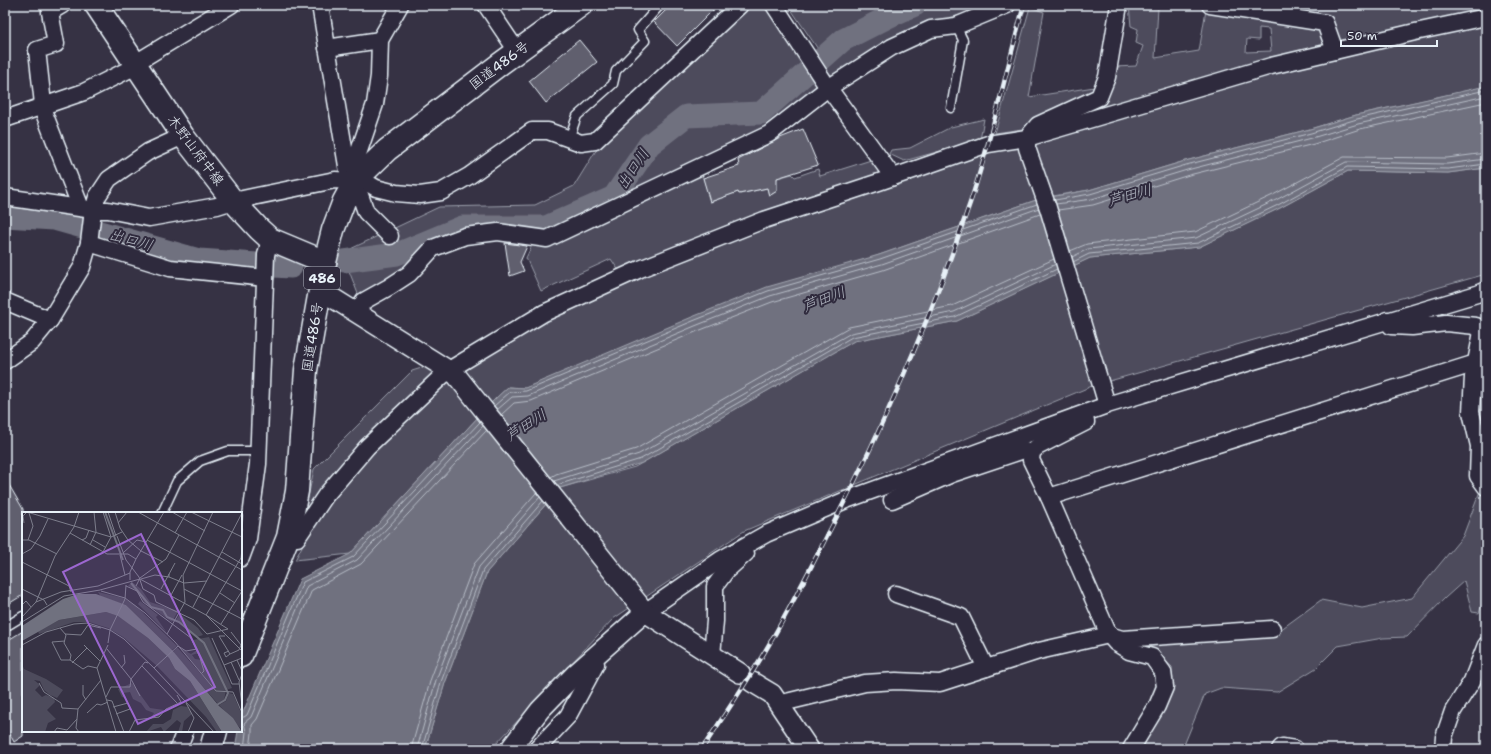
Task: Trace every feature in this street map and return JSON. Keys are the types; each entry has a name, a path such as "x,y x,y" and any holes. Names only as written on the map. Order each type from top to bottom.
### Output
{"main road":[{"name":"木野山府中線","path":"96,5 183,136 233,200 259,229 268,247 325,262"},
{"name":"国道486号","path":"242,653 288,537 297,491 306,370 325,262 333,230 344,201 355,181 387,150 580,5"},
{"path":"211,749 216,732"}],"street":[{"path":"5,361 32,342 50,320 82,267 90,243 87,209 44,112 43,106 37,50 56,44 50,12 62,5"},
{"path":"5,119 84,92 136,66 142,59 231,5"},
{"path":"320,5 348,172 355,181 366,212 390,236"},
{"path":"355,181 356,160 376,104 379,76 380,40 400,5"},
{"path":"486,5 517,51"},
{"path":"5,197 87,209 108,210 149,218 217,206 233,200 335,180 366,182 376,188 396,193 420,195 441,192 469,176 532,131 548,131 581,143 595,141 740,5"},
{"path":"774,5 826,85 893,177"},
{"path":"356,313 364,301 409,274 433,248 465,236 498,232 547,239 769,134 826,85 892,47 931,29 956,26 1007,5"},
{"path":"1107,405 1027,143 1038,125 1099,97 1107,77 1119,5"},
{"path":"1210,5 1324,23 1335,51"},
{"path":"288,537 297,538 326,495 367,447 452,373 544,313 640,269 764,220 988,144 1027,143 1271,66 1486,17"},
{"path":"327,48 380,40"},
{"path":"87,209 97,197 108,179 148,152 183,136"},
{"path":"90,243 170,268 265,278"},
{"path":"242,555 248,539 258,464 265,278 268,247"},
{"path":"320,290 452,373 642,608 772,694 809,749"},
{"path":"1131,749 1157,706 1165,687 1163,672 1152,657 1129,651 1116,643 1109,635 1049,497 1031,460 1032,452 1037,446 1107,405 1478,294 1486,290"},
{"path":"5,301 50,320"},
{"path":"1387,320 1391,326 1412,327 1446,323 1476,326 1482,332 1473,377 1471,412 1479,446 1478,476 1486,487"},
{"path":"1049,497 1476,363"},
{"path":"510,749 540,710 642,608 753,541 846,500 1093,414"},
{"path":"892,500 952,474 1024,450 1032,452"},
{"path":"712,655 715,621 715,586 726,571 753,547 753,541"},
{"path":"896,594 961,617 986,668"},
{"path":"778,704 865,683 896,681 940,683 1039,651 1109,635 1122,640 1272,629"},
{"path":"1443,749 1444,737 1453,711 1472,681 1486,645"},
{"path":"537,749 568,716 596,664 593,658"},
{"path":"178,749 185,732"},
{"path":"1280,749 1282,747 1295,749"}],"lane":[{"path":"570,139 577,116 613,84 616,71 646,40 638,30 660,5"},
{"path":"951,108 963,40 956,26"},
{"path":"162,512 177,481 200,461 228,451 259,451"},
{"path":"5,627 22,617"}],"shaded area":[{"path":"749,5 768,5 819,88 770,127 547,234 467,231 360,299 342,253 439,207 535,205 574,186 595,152 639,104 677,72"},
{"path":"788,5 896,5 885,10 820,52"},
{"path":"929,5 987,5 960,15 934,22 833,77 822,65 849,42"},
{"path":"1129,5 1158,8 1155,58 1199,51 1206,10 1227,5 1486,5 1486,13 1050,125 1107,97 1115,67 1136,66 1143,46 1136,43 1138,29 1131,26","holes":["1259,28 1269,29 1271,51 1246,52 1247,39 1259,40"]},
{"path":"1030,7 1044,12 1029,97 1101,86 1093,95 1029,128 995,133"},
{"path":"1486,21 1486,86 1479,88 1356,115 1310,129 1185,161 1089,190 1053,196 1035,146 1039,139 1238,80"},
{"path":"984,119 980,140 904,161 889,154 891,150 910,148 951,127"},
{"path":"1023,147 1039,199 879,255 525,388 508,387 350,554 295,560 316,519 366,455 437,388 467,365 543,320 660,267 851,197 980,151"},
{"path":"871,160 881,167 880,175 619,271 611,259 541,291 526,258 534,241 547,243 702,175 711,202 738,192 740,194 767,188 769,196 777,191 775,186 777,178 792,174 795,177 818,169 820,176"},
{"path":"1486,168 1486,274 1092,386 744,531 613,619 495,745 493,749 425,749 445,683 487,572 560,488 635,467 854,341 957,321 1090,258 1199,247 1280,208 1348,171 1448,173"},
{"path":"428,366 433,373 388,416 304,517 314,469 412,371"},
{"path":"1480,491 1486,498 1486,593 1479,613 1472,612 1464,581 1407,637 1383,638 1338,646 1316,668 1277,692 1221,688 1205,694 1184,745 1199,749 1134,749 1173,684 1172,667 1145,644 1269,638 1321,600 1362,608 1412,598 1463,536"}],"water":[{"name":"芦田川","path":"1486,86 1486,168 1448,173 1348,171 1280,208 1199,247 1090,258 957,321 854,341 642,463 560,488 487,572 445,683 425,749 235,749 238,732 242,732 242,715 300,579 350,554 508,387 525,388 692,317 767,287 879,255 1039,199 1089,190 1185,161 1310,129 1356,115"}],"building":[{"path":"671,5 718,5 677,46 654,22"},
{"path":"579,40 597,62 546,103 529,81"},
{"path":"803,129 818,165 777,178 777,191 769,196 767,188 739,194 738,192 710,202 703,178 739,166 738,160 780,138"},
{"path":"505,243 527,246 520,262 524,271 510,276"},
{"path":"5,478 23,509 23,512 22,596 5,606"},
{"path":"22,632 23,736 14,742 5,725 5,642"}],"waterway":[{"name":"出口川","path":"344,261 397,254 462,227 546,227 614,197 649,145 686,116 761,113 843,40 915,5"},
{"name":"出口川","path":"5,216 54,219 199,260 257,264"},
{"name":"出口川","path":"274,266 291,267"}],"railway":[{"path":"702,749 757,665 790,607 870,450 924,328 978,179 1024,5"}]}
